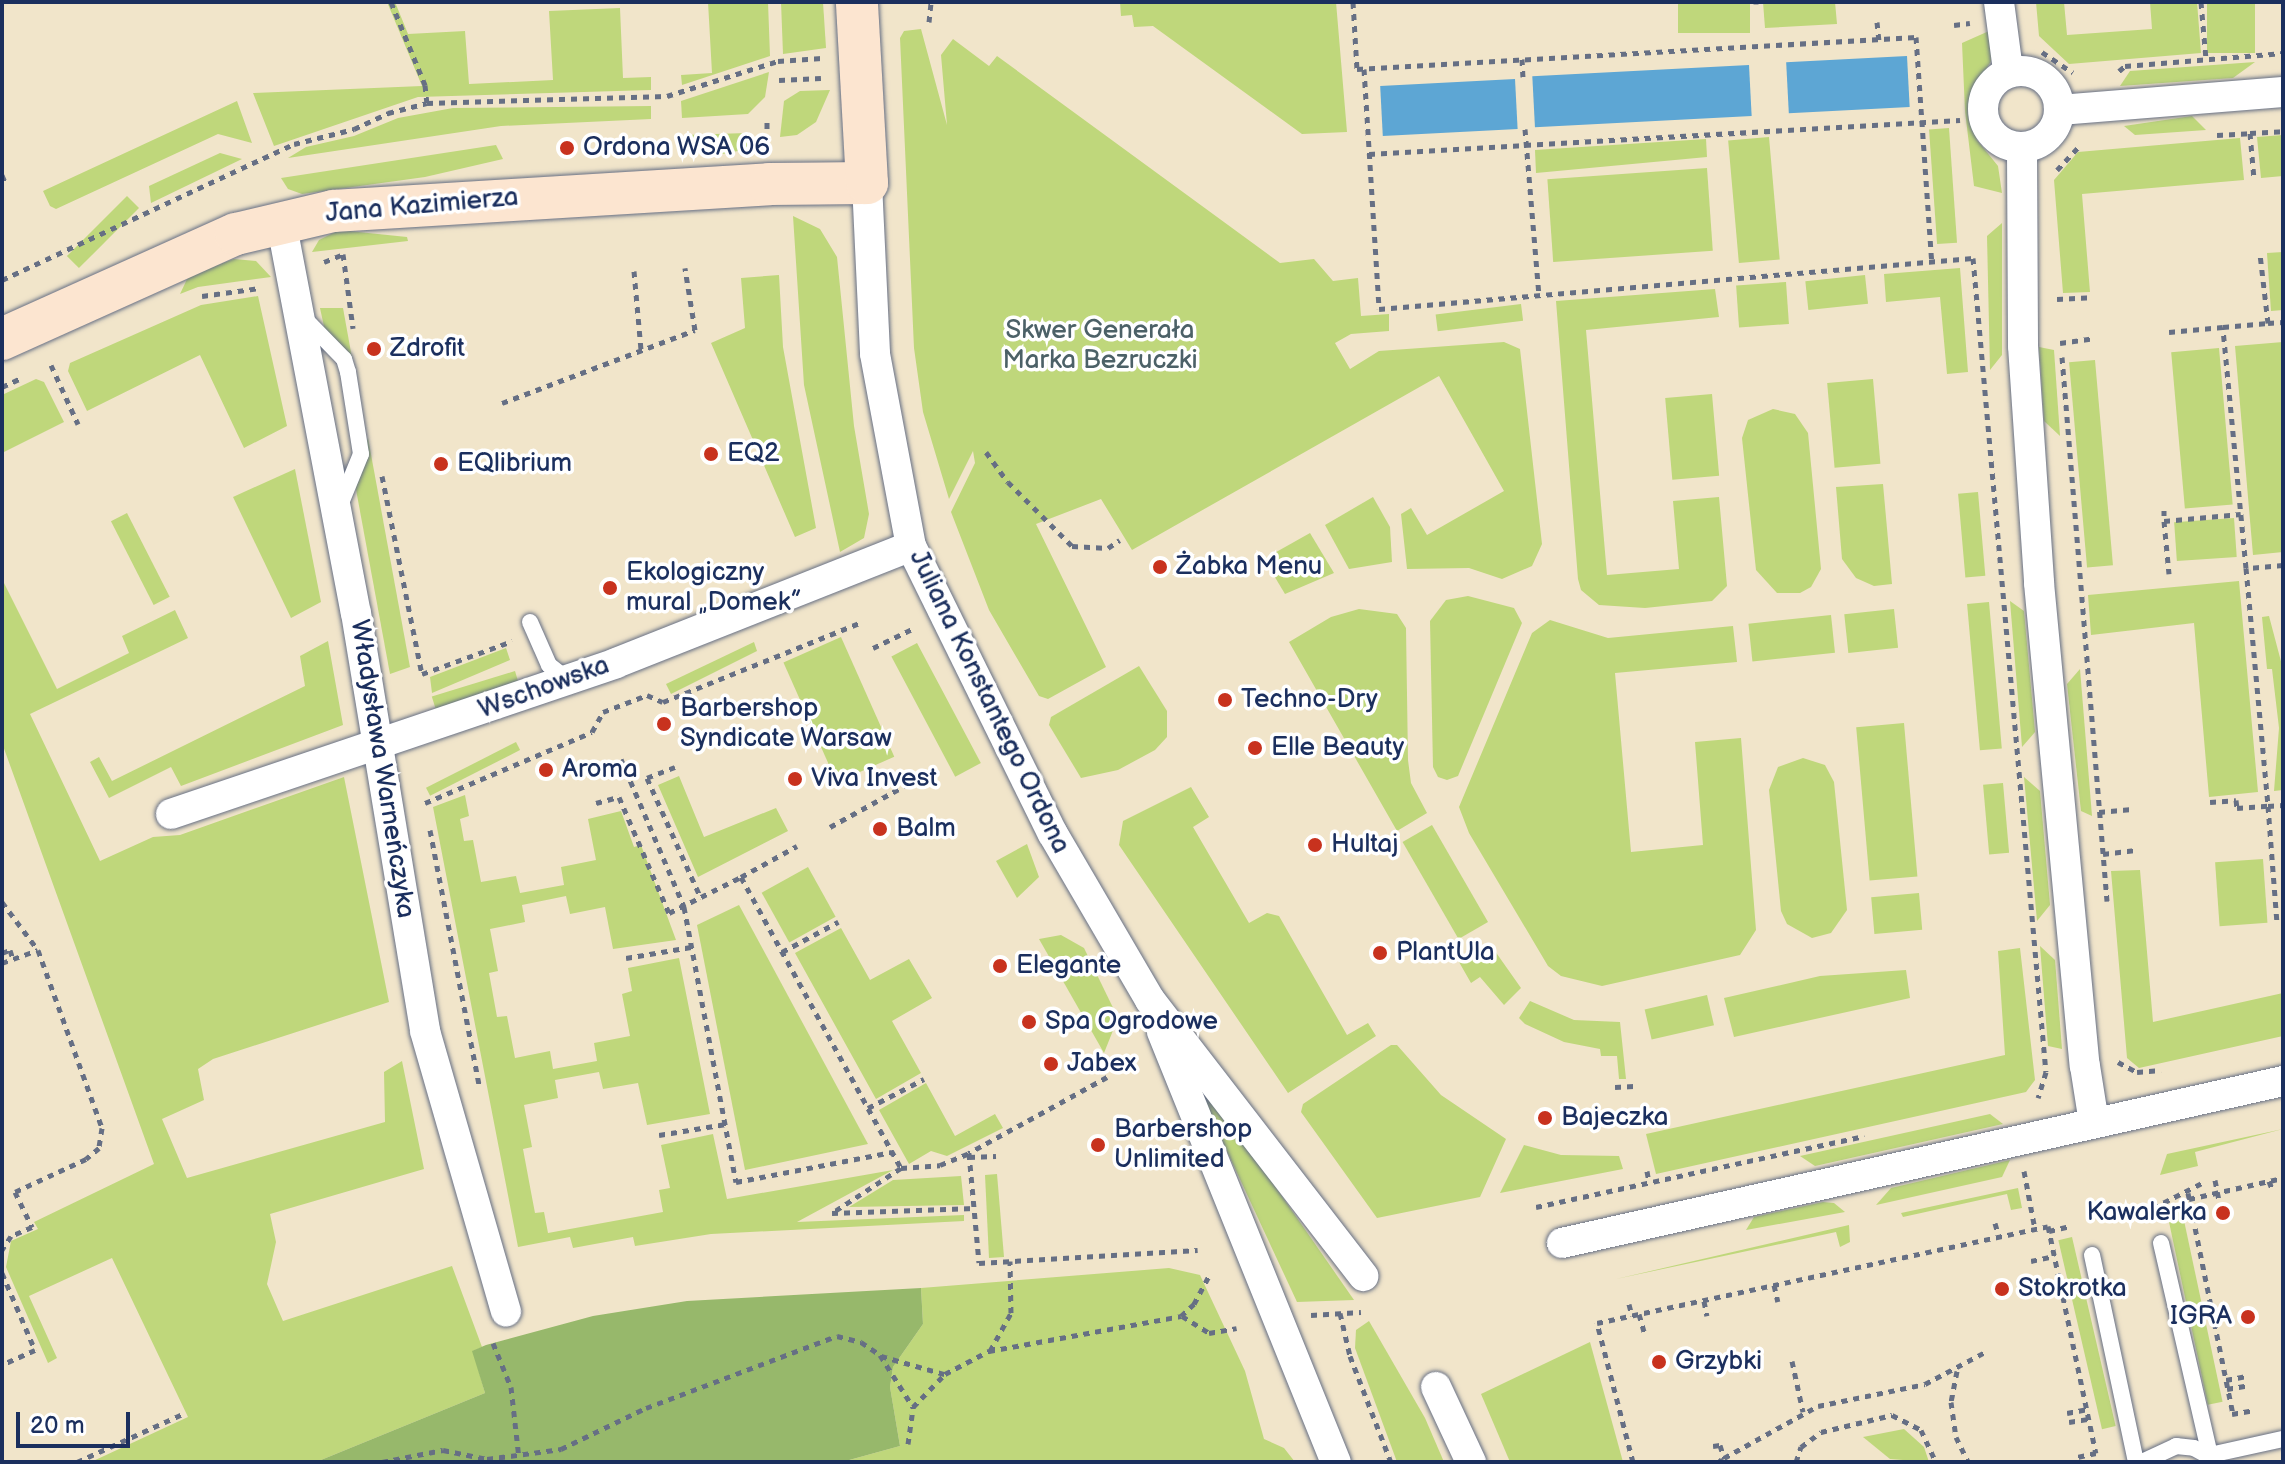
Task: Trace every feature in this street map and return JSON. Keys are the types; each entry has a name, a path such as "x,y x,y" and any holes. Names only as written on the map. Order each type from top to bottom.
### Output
{"street":[{"name":"Juliana Konstantego Ordona","path":"857,2 875,354 911,546 1053,834 1150,1000 1363,1276"},
{"path":"1999,2 2008,70"},
{"path":"2008,70 2041,77 2057,97 2059,110 2049,135 2022,151"},
{"path":"2008,70 1988,89 1983,115 2000,142 2022,151"},
{"path":"2059,110 2283,92"},
{"path":"2022,151 2023,346 2039,583 2083,1051 2094,1123"},
{"name":"Jana Kazimierza","path":"2,339 236,234 281,221 419,204 867,183"},
{"name":"Władysława Warneńczyka","path":"281,221 337,516 425,1031 506,1312"},
{"name":"Wschowska","path":"171,814 378,747 568,680 911,546"},
{"name":"Juliana Konstantego Ordona","path":"1150,1000 1336,1462"},
{"path":"1562,1243 2283,1081"},
{"path":"1436,1387 1471,1462"}],"lane":[{"path":"534,632 549,665 568,680"},
{"path":"534,632 537,691"},
{"path":"2161,1243 2214,1459"},
{"path":"2092,1255 2139,1462 2176,1446 2214,1459 2283,1439"}],"path":[{"path":"391,2 425,85 427,103"},
{"path":"929,22 931,2"},
{"path":"1353,2 1357,69 1916,37 1932,263"},
{"path":"2201,2 2206,59"},
{"path":"1877,22 1879,40"},
{"path":"2107,74 2125,66 2283,53"},
{"path":"1522,59 1523,77"},
{"path":"2,280 294,144 427,103 667,96 778,61"},
{"path":"1364,69 1379,309 1973,258 2046,1072 2042,1097 2031,1100"},
{"path":"779,80 828,77"},
{"path":"1369,154 1960,120"},
{"path":"767,122 767,141"},
{"path":"1525,129 1539,295"},
{"path":"2204,136 2283,131"},
{"path":"2250,133 2254,179"},
{"path":"2050,178 2078,146 2090,144"},
{"path":"2,175 5,182"},
{"path":"343,254 355,343"},
{"path":"2260,254 2268,323"},
{"path":"502,403 695,330 685,268"},
{"path":"634,271 641,350"},
{"path":"2055,284 2058,314"},
{"path":"190,301 268,287"},
{"path":"2056,299 2091,297"},
{"path":"2169,332 2283,322"},
{"path":"2223,327 2277,922"},
{"path":"2059,328 2109,917"},
{"path":"2060,343 2094,338"},
{"path":"39,370 65,358"},
{"path":"51,365 78,424"},
{"path":"2,387 27,376"},
{"path":"986,452 1008,482 1072,546 1108,548 1120,540"},
{"path":"379,463 422,674 534,632"},
{"path":"2164,510 2169,574"},
{"path":"2164,521 2241,514"},
{"path":"2246,568 2283,565"},
{"path":"425,803 592,732 603,712 647,695 663,702 860,623"},
{"path":"873,648 912,629"},
{"path":"621,759 684,907 736,1182 892,1152"},
{"path":"675,767 647,778 701,898"},
{"path":"830,827 935,769"},
{"path":"422,789 481,1094"},
{"path":"596,803 619,797 669,913 797,846"},
{"path":"2210,802 2236,800 2237,808 2283,805"},
{"path":"2099,812 2135,809"},
{"path":"2103,854 2138,850"},
{"path":"741,877 901,1168"},
{"path":"2,902 38,950 102,1128 99,1148 86,1159 15,1192 32,1227 11,1236 2,1250"},
{"path":"782,952 838,922"},
{"path":"626,958 691,947"},
{"path":"2,953 10,950 13,959"},
{"path":"2,963 38,950"},
{"path":"2118,1049 2118,1062 2137,1072 2161,1070"},
{"path":"975,1208 832,1213 901,1168 940,1165 969,1155 1107,1077"},
{"path":"868,1108 924,1079"},
{"path":"1615,1087 1634,1086"},
{"path":"659,1135 726,1124"},
{"path":"1536,1207 1875,1134"},
{"path":"969,1155 996,1156"},
{"path":"969,1155 979,1263 1198,1250"},
{"path":"2021,1158 2035,1229"},
{"path":"1647,1171 1649,1182"},
{"path":"2153,1208 2188,1196 2283,1178"},
{"path":"2215,1180 2219,1200"},
{"path":"2269,1181 2272,1189"},
{"path":"2188,1196 2202,1183"},
{"path":"2188,1196 2233,1414"},
{"path":"1995,1223 1999,1237"},
{"path":"1633,1462 1597,1323 2048,1226 2096,1453 2077,1457"},
{"path":"2049,1231 2070,1226"},
{"path":"2031,1261 2054,1256"},
{"path":"989,1351 1011,1313 1010,1261"},
{"path":"2,1273 35,1350 2,1365"},
{"path":"908,1444 913,1407 945,1374 989,1351 1181,1316 1194,1304 1210,1274"},
{"path":"1774,1285 1778,1302"},
{"path":"1704,1301 1707,1316"},
{"path":"1629,1304 1644,1332"},
{"path":"506,1312 494,1321 493,1348 511,1387 519,1458"},
{"path":"1298,1316 1364,1312"},
{"path":"1340,1313 1350,1356 1391,1462"},
{"path":"1181,1316 1209,1333 1237,1328"},
{"path":"2214,1323 2235,1320"},
{"path":"382,1462 443,1450 487,1459 519,1458 561,1449 646,1408 837,1336 861,1342 880,1355 945,1374"},
{"path":"1713,1446 1720,1445 1722,1460 1790,1425 1803,1412 1925,1384 1958,1370 1987,1351"},
{"path":"880,1355 913,1407"},
{"path":"1792,1361 1803,1412"},
{"path":"1958,1370 1951,1402 1956,1437 1968,1462"},
{"path":"2226,1380 2247,1376"},
{"path":"2227,1389 2249,1385"},
{"path":"2067,1413 2087,1409"},
{"path":"77,1462 185,1413"},
{"path":"1796,1462 1801,1447 1821,1432 1892,1415 1921,1430 1936,1462"},
{"path":"2069,1422 2089,1419"},
{"path":"1847,1462 1884,1462"}],"green space":[{"path":"387,2 395,2 408,34 465,31 469,84 553,80 549,11 620,8 623,78 651,77 651,90 418,97 274,146 253,93 422,86"},
{"path":"708,2 768,2 770,56 682,85 681,75 712,73"},
{"path":"781,2 823,2 826,48 783,54"},
{"path":"1120,2 1336,2 1347,132 1302,134 1153,26 1134,27 1132,15 1121,16"},
{"path":"1678,2 1750,2 1750,33 1678,33"},
{"path":"1763,2 1835,2 1837,24 1765,28"},
{"path":"2036,2 2064,2 2067,35 2152,29 2150,2 2197,2 2201,53 2069,64 2039,36"},
{"path":"2207,2 2255,2 2255,53 2207,53"},
{"name":"Skwer Generała Marka Bezruczki","path":"921,29 947,125 941,55 953,39 989,66 997,56 1280,263 1314,259 1333,281 1358,278 1361,316 1389,314 1389,331 1351,334 1335,343 1350,369 1379,351 1504,342 1520,349 1542,544 1532,566 1502,579 1469,568 1407,569 1401,514 1411,508 1427,535 1504,491 1439,376 1132,550 1101,499 1036,524 1106,667 1048,699 1039,696 989,610 951,512 975,463 973,451 949,499 923,412 914,348 900,38 904,31"},
{"path":"1989,31 1991,61 1974,90 1969,115 1977,140 1998,166 2002,193 1974,186 1965,111 1962,43"},
{"path":"2255,62 2233,78 2120,86 2130,71"},
{"path":"769,72 765,97 748,114 682,118 681,101"},
{"path":"830,90 816,122 797,135 780,137 784,101 800,91"},
{"path":"237,101 252,143 218,134 56,209 50,206 43,191"},
{"path":"651,106 651,119 501,126 288,158 306,147 354,136 398,118 453,108"},
{"path":"2192,116 2206,130 2135,135 2124,126"},
{"path":"1949,128 1957,243 1937,244 1929,129"},
{"path":"747,133 754,148 706,157 688,146 684,135"},
{"path":"2283,135 2283,176 2261,178 2257,137"},
{"path":"1769,137 1780,260 1739,263 1728,141"},
{"path":"2240,138 2244,180 2082,194 2090,292 2063,293 2054,180 2078,152"},
{"path":"1706,139 1707,157 1536,173 1535,150"},
{"path":"496,145 503,159 425,177 302,194 288,189 281,178"},
{"path":"220,153 242,159 151,203 149,186"},
{"path":"1707,168 1713,251 1553,262 1547,179"},
{"path":"127,196 139,208 79,268 67,256"},
{"path":"793,216 820,229 837,257 854,426 869,514 864,538 840,552 804,385"},
{"path":"2002,223 2002,355 1990,370 1987,236"},
{"path":"339,230 407,237 408,241 312,252 319,240"},
{"path":"2283,252 2283,310 2271,311 2267,253"},
{"path":"234,259 256,261 271,277 198,287 180,294 189,275"},
{"path":"1960,268 1968,372 1947,374 1940,297 1886,302 1884,274"},
{"path":"779,275 783,347 816,528 795,537 711,343 745,328 741,278"},
{"path":"1865,275 1868,304 1808,310 1805,281"},
{"path":"1786,282 1789,324 1739,327 1736,285"},
{"path":"1715,289 1719,317 1586,330 1607,575 1679,569 1673,501 1719,497 1727,586 1712,601 1645,608 1599,605 1581,590 1578,579 1556,301"},
{"path":"258,296 287,426 244,448 200,355 87,411 68,371 70,363 201,305"},
{"path":"1521,304 1523,321 1438,331 1436,314"},
{"path":"320,308 343,308 354,369 325,331"},
{"path":"2283,342 2283,552 2253,555 2235,346"},
{"path":"2039,347 2054,350 2060,436 2044,421"},
{"path":"2219,348 2233,504 2185,509 2171,352"},
{"path":"2095,360 2113,565 2087,567 2069,362"},
{"path":"36,379 44,382 64,422 2,453 2,395"},
{"path":"1873,379 1880,464 1835,468 1827,383"},
{"path":"1712,394 1719,476 1672,480 1665,398"},
{"path":"1773,409 1795,414 1808,433 1821,569 1811,587 1800,593 1777,593 1756,570 1742,438 1748,420"},
{"path":"368,438 410,667 390,674 355,484"},
{"path":"295,469 321,602 291,618 233,497"},
{"path":"1883,484 1892,584 1874,586 1856,578 1842,559 1836,487"},
{"path":"1978,492 1985,576 1965,577 1958,494"},
{"path":"1373,497 1390,527 1392,562 1349,569 1325,525"},
{"path":"127,513 170,597 154,605 111,521"},
{"path":"2234,518 2237,557 2177,561 2174,522"},
{"path":"1310,533 1334,573 1285,594 1264,559"},
{"path":"2,579 57,689 129,653 122,636 175,610 188,638 30,714 100,861 153,837 180,835 344,777 389,1002 213,1059 198,1069 204,1100 162,1119 187,1178 385,1122 384,1072 402,1061 424,1169 270,1214 276,1242 267,1284 283,1321 452,1266 482,1347 473,1351 485,1393 316,1462 91,1462 188,1417 112,1258 29,1296 57,1358 48,1363 6,1267 11,1241 38,1229 34,1222 154,1164 2,743"},
{"path":"2239,581 2258,792 2209,797 2194,623 2091,635 2088,595"},
{"path":"1468,596 1514,608 1522,623 1458,776 1447,780 1438,777 1433,767 1430,621 1446,600"},
{"path":"2010,601 2024,611 2035,732 2022,747"},
{"path":"1989,602 2002,748 1980,750 1967,604"},
{"path":"1359,609 1397,614 1406,628 1408,760 1411,783 1427,813 1397,831 1289,642 1331,617"},
{"path":"1894,609 1898,648 1848,653 1844,614"},
{"path":"1831,615 1835,653 1752,661 1748,624"},
{"path":"2269,616 2283,669 2283,790 2274,791 2279,728 2272,669 2267,669 2262,617"},
{"path":"1550,620 1608,638 1733,626 1737,662 1615,673 1631,852 1703,845 1695,742 1741,738 1756,930 1740,955 1602,986 1561,976 1548,966 1469,833 1459,807 1532,633"},
{"path":"841,637 894,757 837,782 783,663"},
{"path":"328,641 343,725 181,786 171,767 109,798 90,762 99,757 112,781 305,686 300,656"},
{"path":"754,642 757,651 671,694 666,684"},
{"path":"917,643 981,763 955,777 891,657"},
{"path":"506,648 510,660 432,693 430,677"},
{"path":"1139,666 1167,711 1167,737 1155,750 1118,770 1081,778 1049,725 1051,717"},
{"path":"2080,669 2092,816 2081,811 2067,684"},
{"path":"515,671 519,684 436,710 432,696"},
{"path":"1904,723 1917,876 1870,881 1856,727"},
{"path":"516,742 520,750 430,796 426,788"},
{"path":"1803,758 1825,765 1834,782 1847,910 1831,933 1812,938 1787,924 1781,911 1769,790 1778,767"},
{"path":"679,776 704,837 776,808 788,831 698,877 658,785"},
{"path":"2024,777 2040,791 2050,905 2037,921"},
{"path":"2003,783 2009,853 1989,854 1983,785"},
{"path":"1191,787 1209,817 1193,827 1249,923 1267,913 1279,916 1347,1035 1368,1023 1376,1036 1288,1093 1119,845 1123,821"},
{"path":"465,795 469,816 460,819 464,841 473,840 481,882 516,876 520,893 564,885 561,867 596,860 588,819 621,811 634,847 641,845 676,940 613,949 605,907 570,914 566,896 522,905 525,922 490,929 498,971 489,973 497,1017 507,1016 515,1058 550,1051 553,1069 597,1061 594,1043 630,1036 622,994 632,991 628,968 679,958 710,1114 647,1125 638,1083 603,1089 599,1072 555,1080 558,1098 524,1105 532,1147 523,1149 531,1192 535,1213 544,1212 548,1233 663,1212 659,1190 670,1188 661,1145 713,1134 727,1199 893,1170 797,1222 964,1215 964,1221 711,1234 635,1246 633,1237 573,1248 570,1237 518,1247 433,807"},
{"path":"1432,825 1488,922 1459,939 1403,842"},
{"path":"1027,844 1039,877 1017,898 996,861"},
{"path":"2263,859 2267,923 2220,926 2215,862"},
{"path":"808,867 836,917 789,943 762,893"},
{"path":"2140,870 2153,1022 2283,993 2283,1036 2139,1068 2127,1058 2111,871"},
{"path":"1919,893 1922,930 1874,934 1871,897"},
{"path":"739,905 868,1144 745,1170 697,925"},
{"path":"841,928 870,980 909,959 932,998 892,1021 921,1073 876,1099 795,953"},
{"path":"1061,935 1084,948 1118,1018 1104,1053 1039,939"},
{"path":"1490,944 1521,988 1504,1005 1480,977 1471,983 1459,962"},
{"path":"2040,946 2055,960 2062,1049 2048,1046"},
{"path":"2020,948 2035,1080 2026,1092 1656,1174 1646,1134 2005,1055 1998,951"},
{"path":"1906,970 1910,998 1734,1037 1724,998 1820,976"},
{"path":"1707,995 1714,1025 1652,1040 1645,1009"},
{"path":"1530,1001 1574,1020 1620,1022 1626,1079 1619,1079 1617,1056 1601,1056 1600,1049 1564,1042 1525,1024 1519,1018"},
{"path":"1391,1045 1397,1045 1441,1095 1506,1139 1480,1197 1377,1218 1301,1112 1303,1104"},
{"path":"1195,1071 1354,1300 1297,1302 1192,1076"},
{"path":"926,1083 955,1136 995,1114 1003,1128 947,1156 931,1151 909,1164 879,1110"},
{"path":"1990,1114 2003,1124 1815,1166 1800,1156"},
{"path":"2283,1129 2195,1152 2198,1166 2160,1175 2167,1154"},
{"path":"1524,1145 1561,1155 1619,1156 1623,1169 1500,1193"},
{"path":"2010,1160 2002,1177 1876,1205 1891,1188"},
{"path":"997,1174 1004,1257 989,1258 985,1175"},
{"path":"961,1176 964,1205 849,1207 893,1180"},
{"path":"2018,1188 2022,1208 2011,1210 2007,1194 1903,1217 1901,1213"},
{"path":"1823,1202 1834,1203 1845,1212 1746,1230 1754,1217"},
{"path":"2182,1211 2223,1402 2208,1405 2167,1214"},
{"path":"1849,1225 1850,1242 1840,1247 1836,1232 1616,1279"},
{"path":"2072,1237 2116,1426 2102,1429 2058,1240"},
{"path":"1169,1268 1200,1275 1245,1371 1264,1439 1284,1448 1295,1462 842,1462 900,1446 890,1387 893,1367 923,1324 921,1288"},
{"path":"921,1288 923,1324 893,1367 890,1387 900,1446 842,1462 316,1462 485,1393 472,1351 486,1345 593,1316 687,1301"},
{"path":"1369,1321 1425,1418 1444,1462 1397,1462 1355,1348 1356,1330"},
{"path":"1590,1342 1623,1462 1510,1462 1481,1394"},
{"path":"1904,1429 1924,1447 1929,1462 1890,1459 1863,1437"}],"water":[{"path":"1907,56 1910,107 1789,113 1786,62"},
{"path":"1749,65 1752,116 1535,127 1532,76"},
{"path":"1515,79 1518,129 1383,136 1380,86"}],"place":[{"name":"Ordona WSA 06","path":"567,148"},
{"name":"Zdrofit","path":"374,349"},
{"name":"EQ2","path":"711,454"},
{"name":"EQlibrium","path":"441,464"},
{"name":"Żabka Menu","path":"1160,567"},
{"name":"Ekologiczny mural „Domek”","path":"610,588"},
{"name":"Techno-Dry","path":"1225,700"},
{"name":"Barbershop Syndicate Warsaw","path":"664,724"},
{"name":"Elle Beauty","path":"1255,748"},
{"name":"Aroma","path":"546,770"},
{"name":"Viva Invest","path":"795,779"},
{"name":"Balm","path":"880,829"},
{"name":"Hultaj","path":"1315,845"},
{"name":"PlantUla","path":"1380,953"},
{"name":"Elegante","path":"1000,966"},
{"name":"Spa Ogrodowe","path":"1029,1022"},
{"name":"Jabex","path":"1051,1064"},
{"name":"Bajeczka","path":"1545,1118"},
{"name":"Barbershop Unlimited","path":"1098,1145"},
{"name":"Kawalerka","path":"2223,1213"},
{"name":"Stokrotka","path":"2002,1289"},
{"name":"IGRA","path":"2248,1317"},
{"name":"Grzybki","path":"1659,1362"}]}
